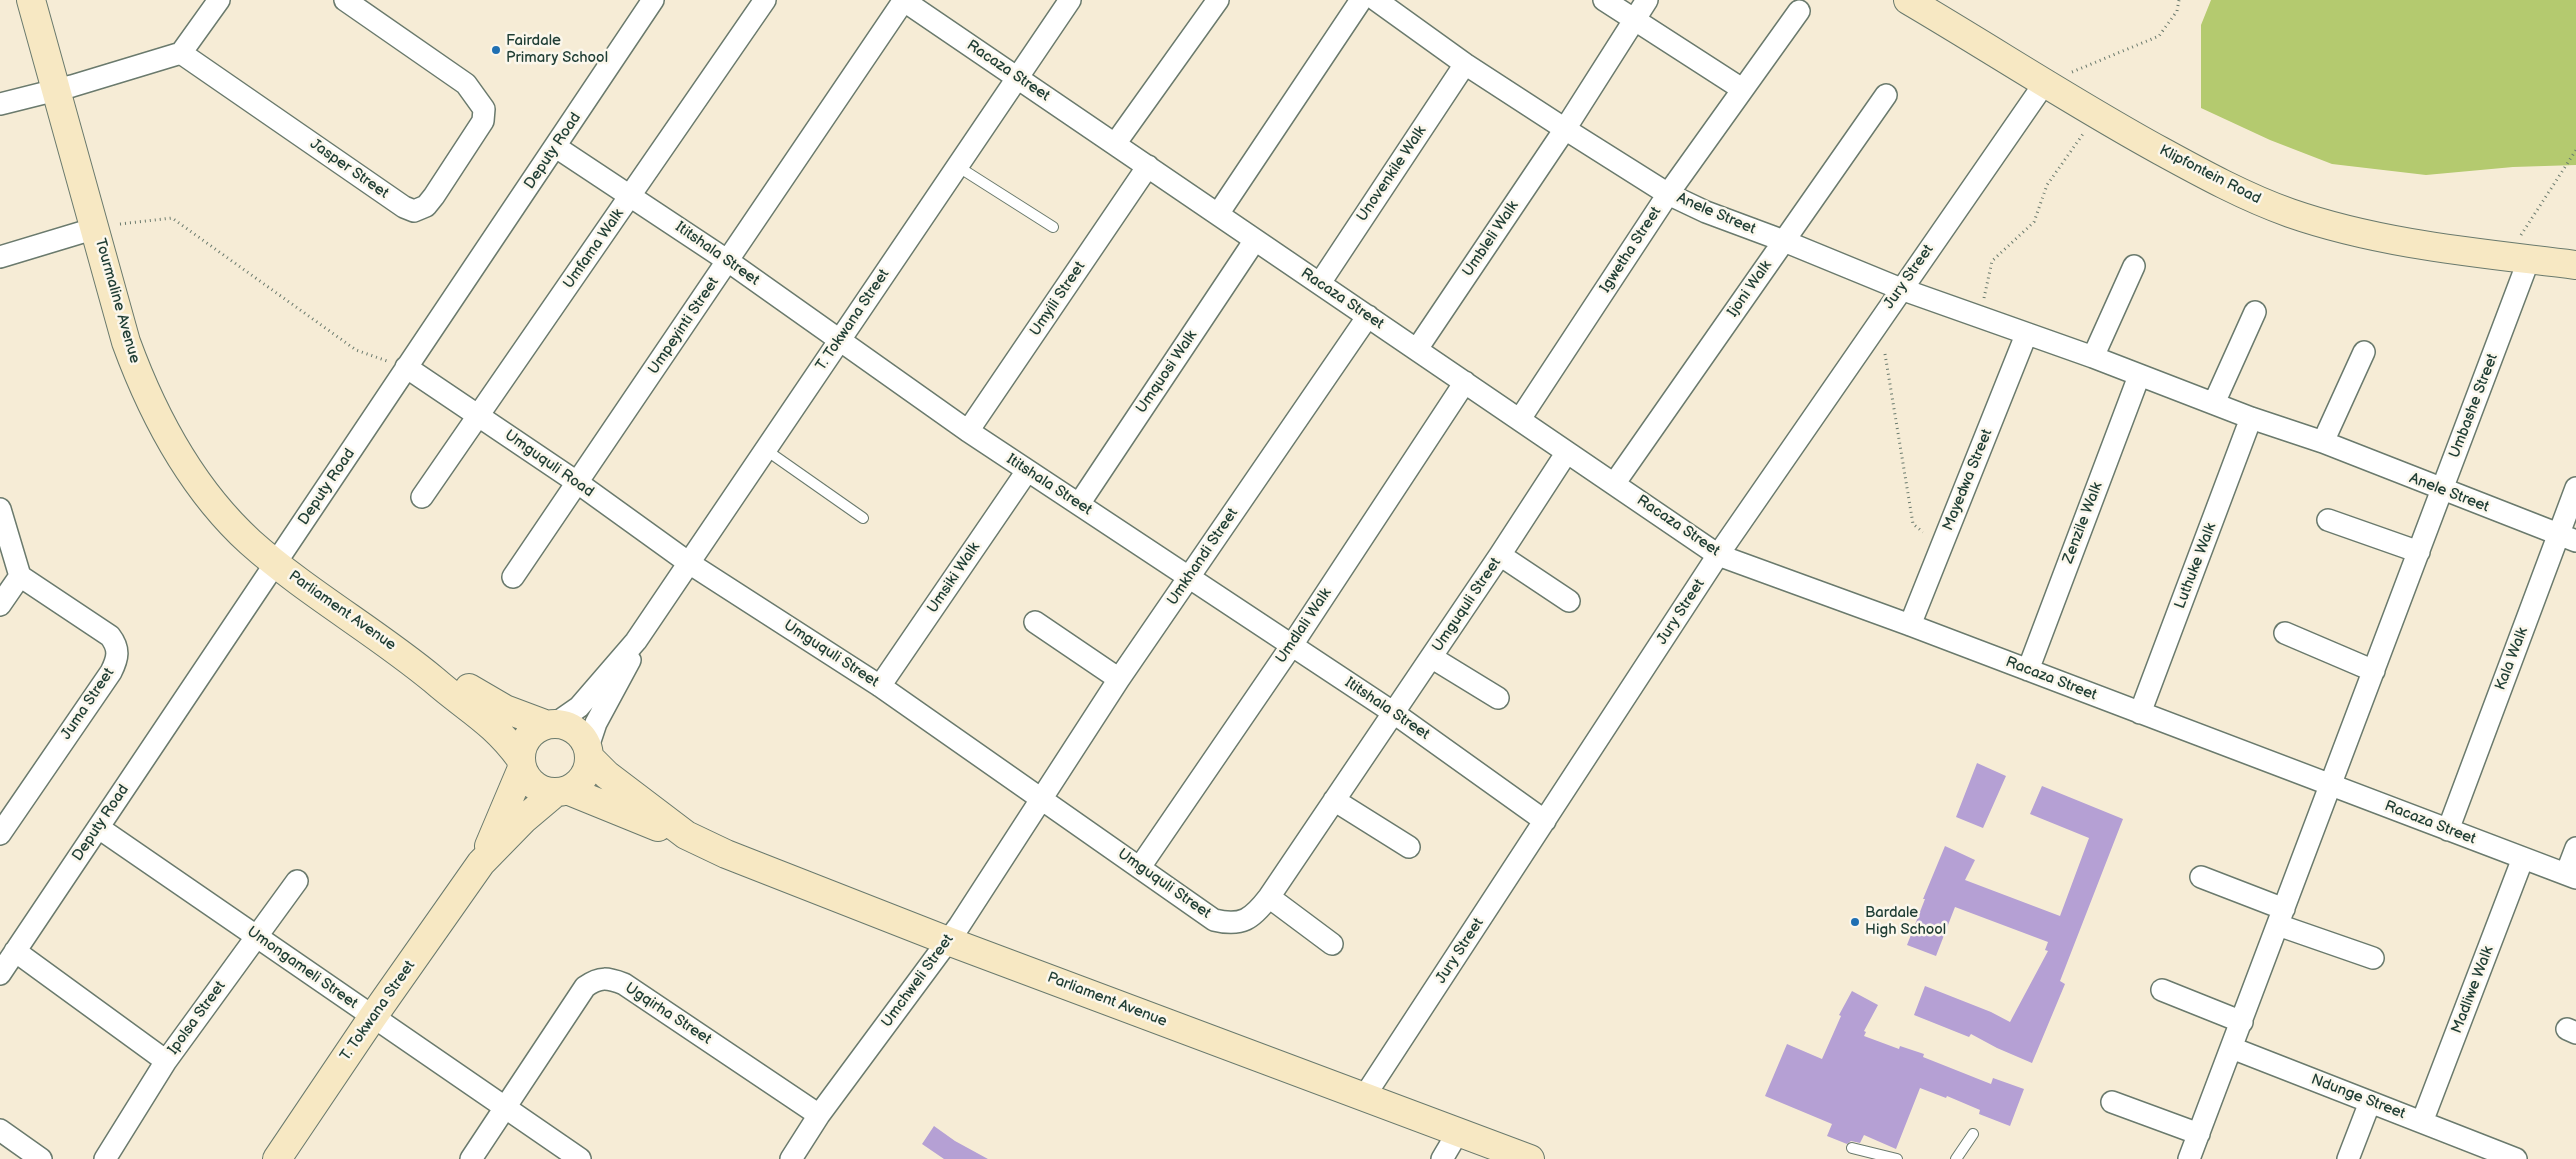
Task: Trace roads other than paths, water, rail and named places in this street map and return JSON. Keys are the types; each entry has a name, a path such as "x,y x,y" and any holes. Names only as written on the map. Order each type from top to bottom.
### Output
{"street":[{"name":"Tourmaline Avenue","path":"31,0 56,90 108,226 126,342 143,388 177,454 231,521 276,564"},
{"path":"0,104 56,90 181,53 218,0"},
{"name":"Jasper Street","path":"181,53 404,207 414,211 426,206 434,196 483,121 484,109 466,84 345,0"},
{"name":"Deputy Road","path":"0,974 653,0"},
{"name":"Umfama Walk","path":"422,497 765,0"},
{"name":"Racaza Street","path":"904,0 1718,555 1910,625 2571,876"},
{"name":"Umpeyinti Street","path":"513,577 904,0"},
{"name":"T. Tokwana Street","path":"550,724 579,707 636,641 1070,0"},
{"path":"1115,144 1218,0"},
{"path":"1218,214 1361,0"},
{"name":"Anele Street","path":"1376,0 1465,64 1564,129 1668,194 1706,212 1784,241 1901,289 2092,357 2251,418 2323,442 2567,538"},
{"path":"1604,0 1742,89"},
{"name":"Umbleli Walk","path":"1417,349 1564,129 1647,0"},
{"name":"Klipfontein Road","path":"1908,0 2044,84 2227,188 2291,213 2352,230 2428,246 2576,266"},
{"name":"Igwetha Street","path":"1520,420 1668,194 1799,11"},
{"name":"Unovenkile Walk","path":"1320,283 1465,64"},
{"name":"Jury Street","path":"1364,1097 1718,555 2044,84"},
{"name":"Ijoni Walk","path":"1614,484 1886,95"},
{"name":"Ititshala Street","path":"556,147 728,261 968,432 1394,713 1545,821"},
{"name":"Umyili Street","path":"968,432 1148,166"},
{"path":"0,257 108,226"},
{"name":"Umquosi Walk","path":"1078,504 1255,240"},
{"name":"Umbashe Street","path":"2190,1159 2442,490 2519,258"},
{"path":"2092,357 2134,266"},
{"path":"2214,403 2255,312"},
{"name":"Umkhandi Street","path":"1041,800 1119,679 1368,316"},
{"name":"Mayedwa Street","path":"1910,625 2026,335"},
{"path":"2323,442 2364,352"},
{"name":"Umguquli Road","path":"406,368 578,483 689,563"},
{"name":"Zenzile Walk","path":"2028,670 2139,376"},
{"name":"Umdlali Walk","path":"1140,867 1292,645 1465,382"},
{"name":"Luthuke Walk","path":"2140,713 2251,418"},
{"name":"Umguquli Street","path":"689,563 880,686 1214,920 1232,924 1247,919 1258,912 1269,897 1500,555 1567,452"},
{"name":"Umsiki Walk","path":"880,686 1027,471"},
{"name":"Kala Walk","path":"2448,830 2567,538 2576,488"},
{"path":"0,510 20,576 0,604"},
{"path":"2328,520 2419,552"},
{"path":"1500,555 1569,601"},
{"name":"Parliament Avenue","path":"276,564 409,658 435,682 491,724 521,763"},
{"name":"Juma Street","path":"0,834 111,672 118,653 116,644 110,636 20,576"},
{"path":"1035,622 1119,679"},
{"path":"2285,633 2374,671"},
{"name":"T. Tokwana Street","path":"589,752 596,723 628,665 636,641"},
{"path":"1431,657 1498,698"},
{"name":"Parliament Avenue","path":"409,658 443,673 505,709 550,724"},
{"path":"550,724 576,730 589,752 586,773 581,780 561,791 535,786 521,763 527,737 535,729 550,724"},
{"name":"Parliament Avenue","path":"589,752 607,775 686,835"},
{"name":"T. Tokwana Street","path":"481,863 521,763"},
{"name":"T. Tokwana Street","path":"277,1159 372,1018 481,863 524,819 561,791"},
{"name":"Parliament Avenue","path":"561,791 657,827 686,835 726,854 948,941 1530,1159"},
{"name":"Umchweli Street","path":"791,1159 819,1115 948,941 1041,800"},
{"path":"1334,800 1409,847"},
{"name":"Umongameli Street","path":"99,828 256,935 372,1018 580,1159"},
{"path":"2571,876 2576,848"},
{"name":"Madliwe Walk","path":"2422,1122 2523,858"},
{"path":"2201,877 2281,917 2373,958"},
{"name":"Ipolsa Street","path":"105,1159 166,1061 297,881"},
{"path":"1269,897 1332,944"},
{"path":"15,951 166,1061"},
{"name":"Ugqirha Street","path":"471,1159 585,987 594,980 606,977 624,984 819,1115"},
{"path":"2162,990 2242,1022"},
{"name":"Ndunge Street","path":"2232,1048 2422,1122 2482,1153 2516,1159"},
{"path":"2112,1102 2199,1134"},
{"path":"2348,1159 2370,1102"},
{"path":"0,1130 41,1159"},
{"path":"1442,1159 1458,1132"}],"lane":[{"path":"957,166 1053,227"},
{"path":"766,450 863,518"},
{"path":"1956,1159 1973,1134"},
{"path":"1852,1148 1897,1159"}],"place":[{"name":"Fairdale Primary School","path":"496,50"},
{"name":"Bardale High School","path":"1855,922"}]}
